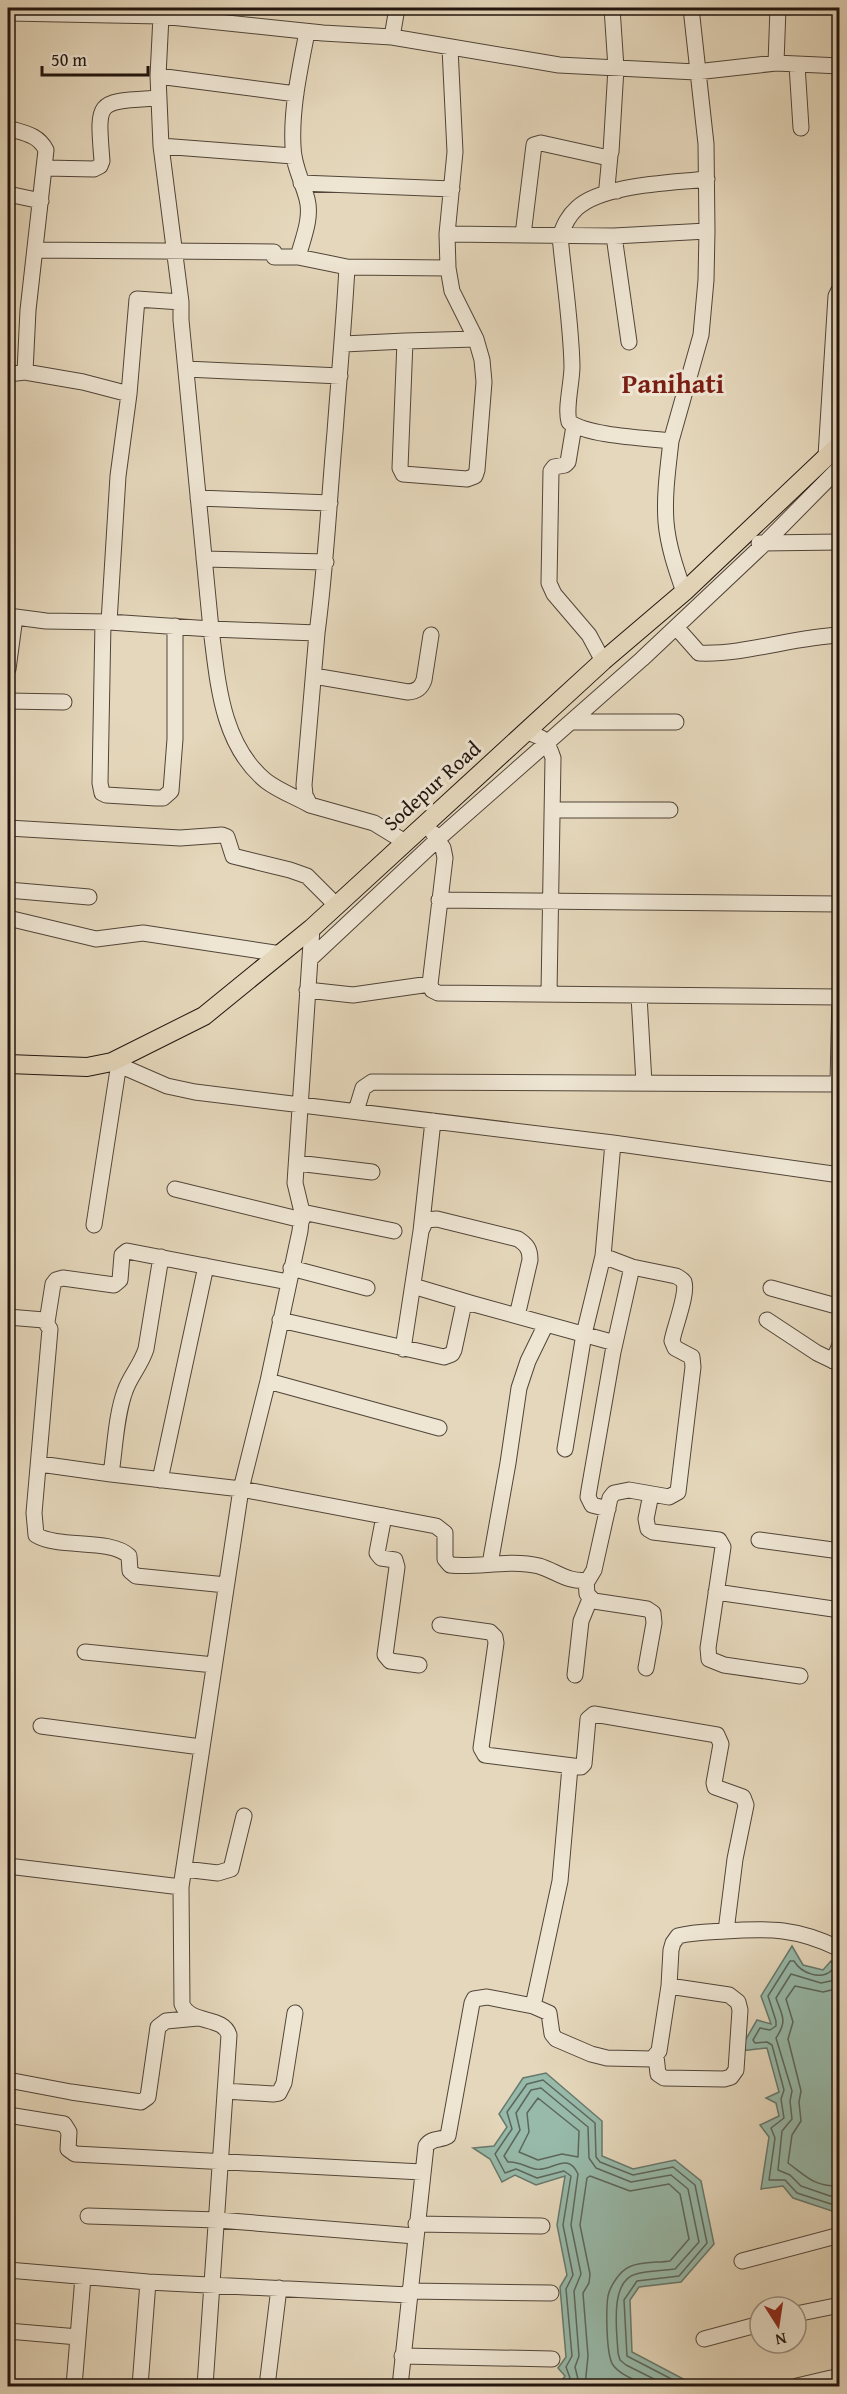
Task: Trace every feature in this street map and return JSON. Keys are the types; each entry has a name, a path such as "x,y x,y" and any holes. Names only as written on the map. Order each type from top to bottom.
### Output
{"main road":[{"name":"Sodepur Road","path":"8,1064 87,1067 116,1062 204,1016 312,928 603,661 684,592 735,543 835,456"}],"street":[{"path":"393,37 397,8"},
{"path":"612,8 616,68 608,187 617,191"},
{"path":"684,592 671,552 666,522 666,491 671,441 701,335 706,280 706,144 696,72 691,8"},
{"path":"776,63 778,8"},
{"path":"8,13 52,11 160,16 307,32 393,37 559,65 696,72 776,63 840,66"},
{"path":"160,16 158,76 161,146 181,302 204,559 220,694 234,741 250,765 268,782 310,806 374,823 405,842"},
{"path":"298,257 309,219 308,200 293,156 296,94 307,32"},
{"path":"405,341 400,468 403,474 467,479 475,476 484,382 482,360 476,339 452,291 448,268 447,234 455,132 450,48"},
{"path":"797,64 801,128"},
{"path":"158,76 296,94"},
{"path":"45,168 94,169 100,166 102,161 99,118 102,110 108,104 119,100 159,98"},
{"path":"8,128 33,136 42,142 46,150 25,372"},
{"path":"524,235 534,145 541,143 604,157 610,155"},
{"path":"161,146 293,156"},
{"path":"671,441 611,434 574,426 569,422 567,414 572,366 560,236 567,219 577,208 592,198 644,186 707,179"},
{"path":"302,183 452,189"},
{"path":"8,194 40,201"},
{"path":"447,234 614,236 707,231"},
{"path":"614,236 629,342"},
{"path":"35,249 274,252 274,257 298,257 347,267 448,268"},
{"path":"310,806 305,795 304,784 317,633 326,562 344,344 347,267"},
{"path":"310,959 438,839 548,744 764,544 835,456 836,296 840,288"},
{"path":"175,626 175,739 171,791 168,796 156,798 106,795 102,793 100,783 106,622 118,476 129,394 137,299 181,302"},
{"path":"344,344 476,339"},
{"path":"186,369 340,376"},
{"path":"8,374 25,372 83,382 129,394"},
{"path":"574,426 568,462 554,467 551,471 549,583 554,594 589,635 603,661"},
{"path":"198,498 330,503"},
{"path":"735,543 840,542"},
{"path":"204,559 326,562"},
{"path":"8,669 11,616 46,621 317,633"},
{"path":"676,627 699,652 722,654 816,636 840,635"},
{"path":"314,676 408,692 416,691 422,687 424,680 431,635"},
{"path":"8,701 64,702"},
{"path":"572,722 676,722"},
{"path":"526,732 540,736 548,744 553,758 549,993"},
{"path":"552,810 670,810"},
{"path":"425,823 438,839 445,858 430,984 432,990 438,993 839,997"},
{"path":"8,828 180,838 222,835 227,837 233,856 307,876 336,905"},
{"path":"8,890 89,897"},
{"path":"440,900 840,904"},
{"path":"8,918 85,938 96,939 143,933 281,954"},
{"path":"205,2386 229,2035 221,2025 198,2018 184,2009 180,1991 181,1887 241,1489 268,1381 302,1216 296,1191 312,928"},
{"path":"308,990 353,995 430,984"},
{"path":"356,1111 363,1088 372,1082 839,1084 840,992"},
{"path":"639,996 644,1083"},
{"path":"94,1225 116,1062 167,1086 302,1106 613,1143 840,1175"},
{"path":"403,1349 421,1231 434,1121"},
{"path":"565,1449 584,1334 603,1256 613,1143"},
{"path":"297,1163 372,1172"},
{"path":"175,1189 302,1216 394,1231"},
{"path":"421,1231 426,1220 436,1219 518,1239 525,1244 528,1247 530,1260 517,1316"},
{"path":"226,1585 136,1576 130,1571 129,1556 124,1552 89,1544 48,1540 36,1535 34,1513 50,1329 47,1322 53,1284 56,1280 63,1278 114,1285 120,1280 124,1252 131,1251 206,1266 290,1275 367,1288"},
{"path":"40,1464 241,1489 384,1516 440,1528 445,1533 445,1559 450,1565 538,1566 561,1577 586,1580 592,1576 594,1570 610,1498 614,1493 619,1490 669,1497 678,1492 693,1361 688,1353 675,1348 672,1341 684,1282 676,1276 632,1267 603,1256"},
{"path":"111,1474 124,1393 146,1349 161,1257"},
{"path":"160,1480 206,1266"},
{"path":"608,1509 592,1504 588,1497 615,1343 632,1267"},
{"path":"413,1286 615,1343"},
{"path":"771,1288 840,1307"},
{"path":"280,1320 439,1357 452,1354 463,1308 470,1303"},
{"path":"8,1317 47,1322"},
{"path":"767,1320 809,1348 836,1362 840,1345"},
{"path":"490,1564 519,1388 528,1360 546,1324"},
{"path":"268,1381 439,1428"},
{"path":"651,1494 646,1519 648,1529 653,1532 710,1538 721,1543 723,1552 707,1654 709,1659 724,1665 800,1676"},
{"path":"384,1516 377,1553 381,1558 395,1560 397,1567 385,1655 390,1661 419,1665"},
{"path":"759,1540 840,1551"},
{"path":"575,1675 581,1621 590,1599 586,1580"},
{"path":"716,1592 840,1610"},
{"path":"590,1599 647,1609 653,1613 654,1623 646,1668"},
{"path":"440,1625 490,1632 495,1637 482,1752 490,1756 570,1767 583,1766 588,1719 594,1714 717,1735 721,1739 715,1787 744,1797 746,1805 735,1859 726,1931"},
{"path":"85,1652 214,1665"},
{"path":"41,1726 201,1747"},
{"path":"533,2006 560,1881 570,1767"},
{"path":"184,1869 218,1873 231,1869 244,1816"},
{"path":"8,1866 181,1887"},
{"path":"669,1986 729,1995 738,2002 740,2010 736,2070 731,2077 724,2079 664,2078 658,2074 656,2056 669,1986 671,1950 678,1936 773,1928 840,1948"},
{"path":"399,2386 426,2146 434,2139 444,2139 450,2131 474,1999 487,1997 533,2006 549,2013 553,2036 591,2054 636,2060 652,2059 656,2056"},
{"path":"225,2091 279,2093 284,2083 295,2013"},
{"path":"8,2080 141,2102 148,2097 158,2027 166,2021 198,2018"},
{"path":"8,2115 64,2124 69,2132 68,2149 75,2154 422,2172"},
{"path":"88,2216 415,2230 542,2226"},
{"path":"742,2261 840,2235"},
{"path":"8,2270 148,2282 213,2283 279,2288 409,2293 551,2293"},
{"path":"74,2386 83,2277"},
{"path":"140,2386 148,2282"},
{"path":"267,2386 279,2288"},
{"path":"808,2311 840,2304"},
{"path":"704,2339 748,2327"},
{"path":"8,2331 78,2337"},
{"path":"402,2356 552,2359"},
{"path":"797,2386 833,2380"}],"water":[{"path":"792,1946 803,1965 823,1970 831,1961 839,1966 839,2208 832,2211 793,2198 783,2186 761,2189 769,2137 760,2125 779,2116 776,2103 766,2098 779,2092 767,2048 739,2051 757,2020 771,2024 761,1996"},
{"path":"546,2073 602,2121 602,2156 633,2169 675,2160 701,2181 714,2244 681,2282 639,2287 630,2300 632,2352 691,2383 692,2386 558,2386 565,2376 558,2368 566,2357 560,2287 567,2275 557,2225 565,2176 536,2185 515,2175 502,2182 490,2159 473,2148 494,2146 507,2127 499,2114 523,2078"}],"district":[{"name":"Panihati","path":"673,384"}]}
